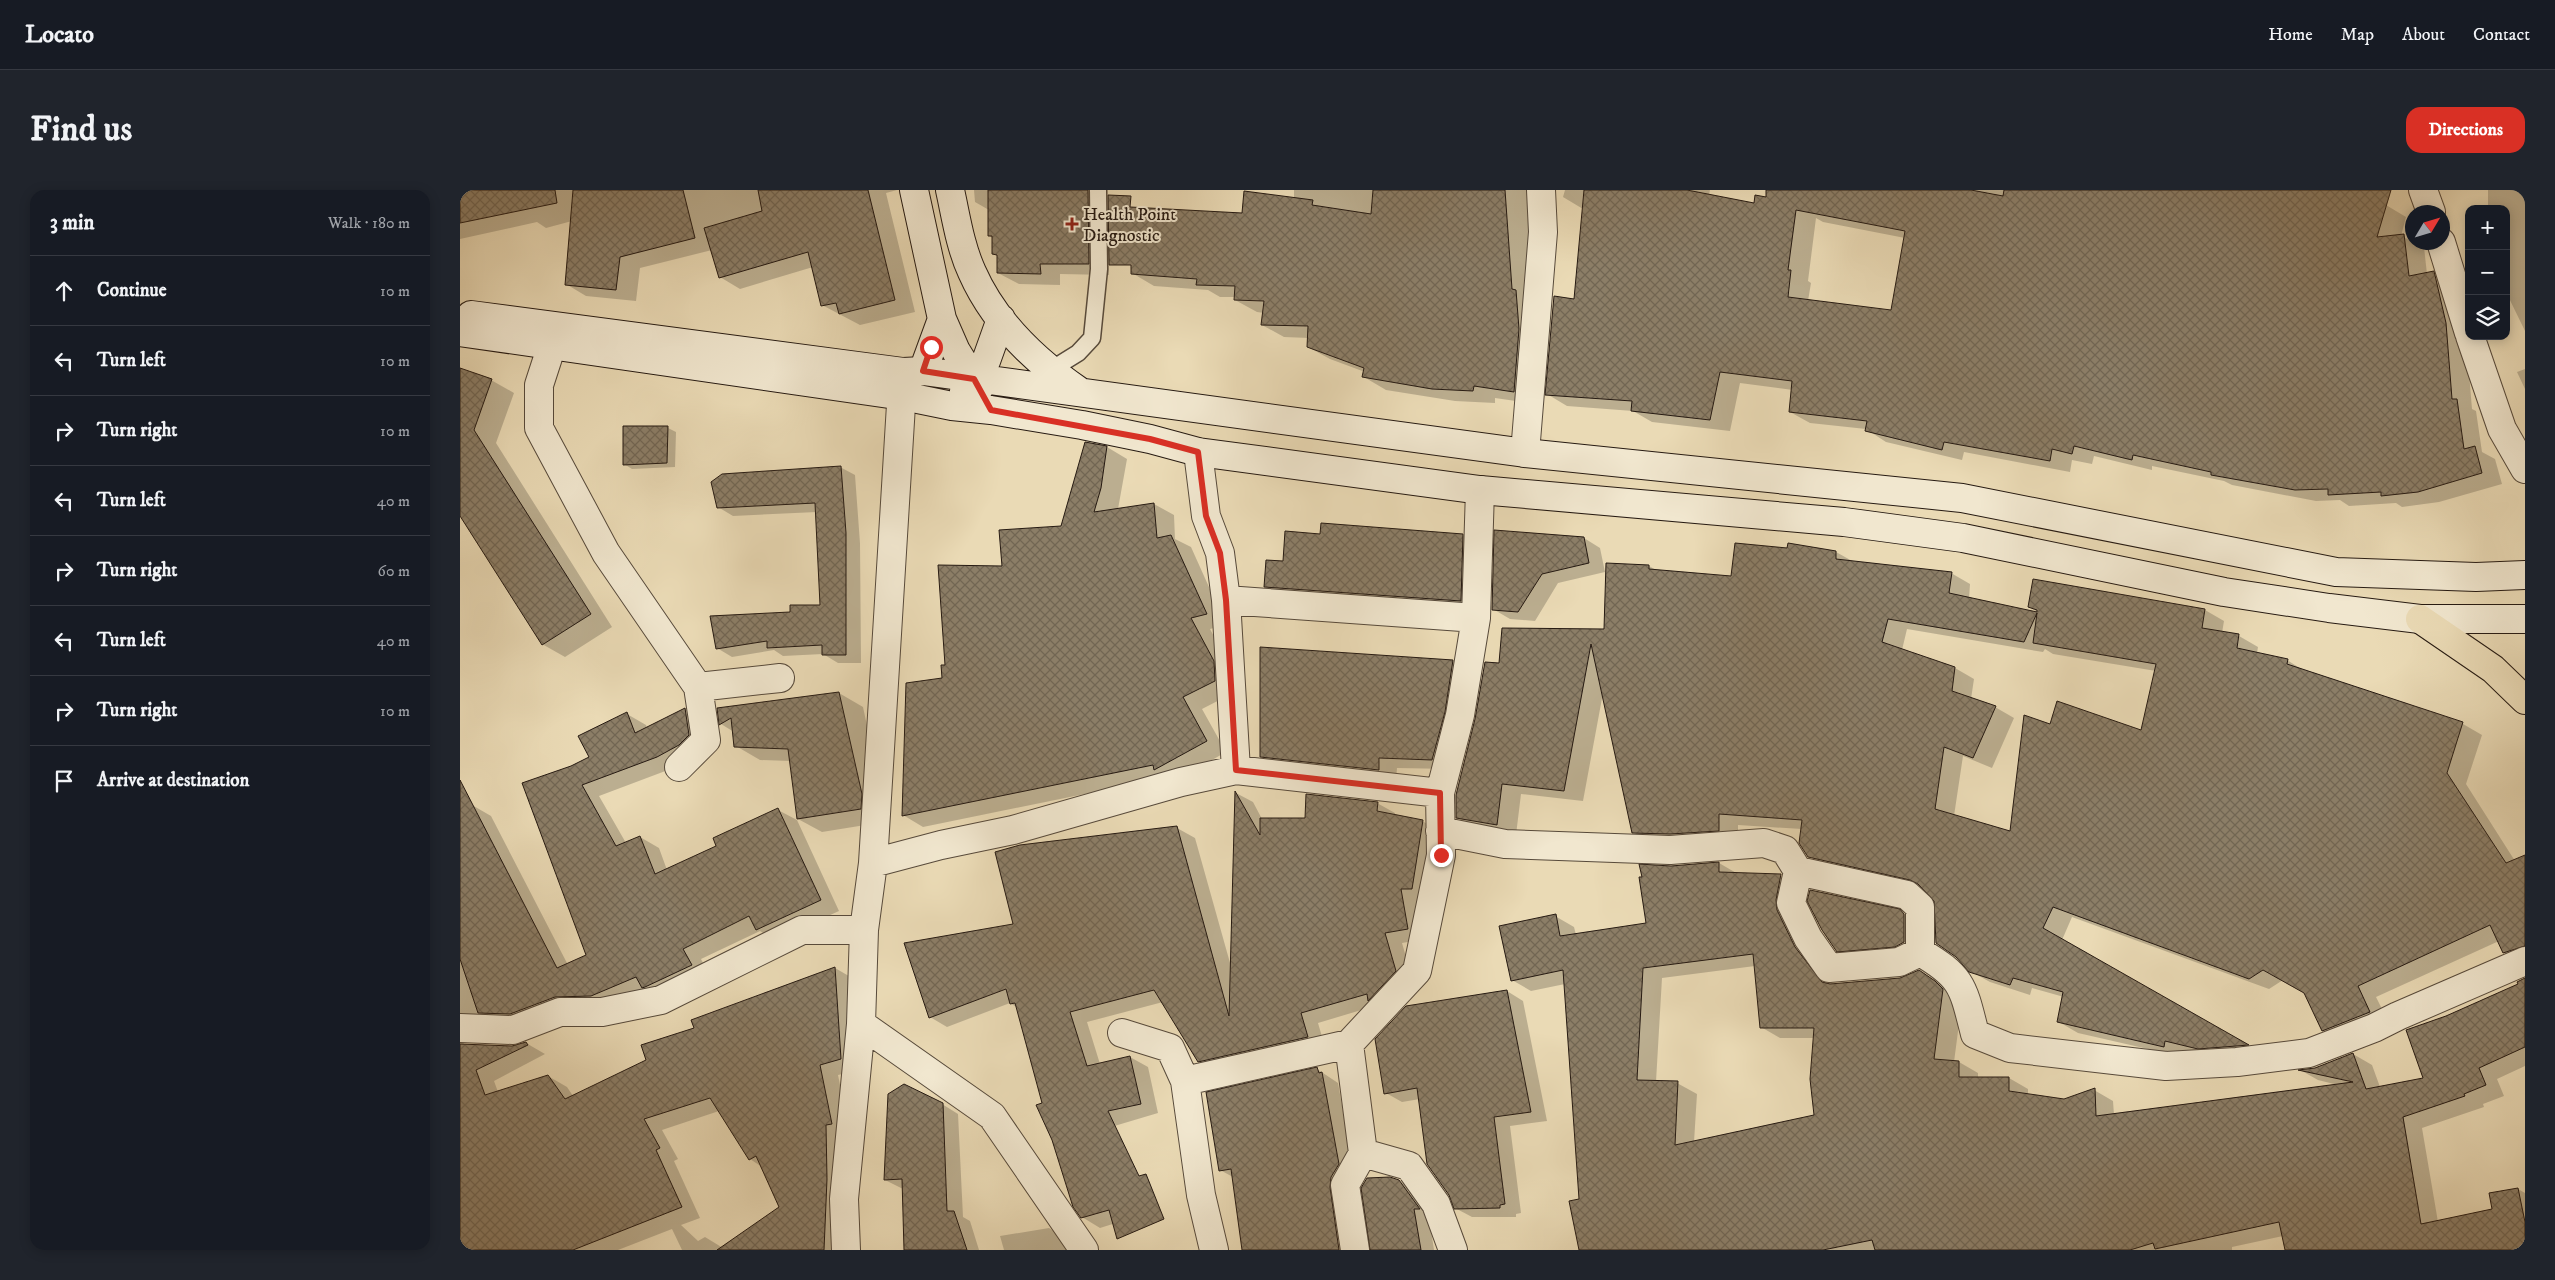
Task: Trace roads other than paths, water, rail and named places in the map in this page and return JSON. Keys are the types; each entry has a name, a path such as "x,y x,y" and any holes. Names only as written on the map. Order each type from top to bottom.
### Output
{"main road":[{"path":"2420,619 2493,669 2525,700"}],"street":[{"path":"914,190 942,320 956,352 991,410"},
{"path":"950,190 960,238 972,272 1001,320 1049,371 1084,395"},
{"path":"1525,453 1543,232 1541,190"},
{"path":"2423,190 2428,205"},
{"path":"2443,250 2465,319"},
{"path":"460,313 910,380 952,406 991,410 1150,439 1198,452 1480,490 1844,522 1963,538 2224,592 2420,619 2525,619"},
{"path":"846,1250 844,1199 861,1024 864,930 873,863 910,380 942,320"},
{"path":"952,406 986,361 1001,320"},
{"path":"460,332 552,345 910,380 974,379 1525,453 1962,498 2336,572 2476,577 2525,575"},
{"path":"2471,340 2502,429 2525,468"},
{"path":"552,345 538,385 539,428 606,553 698,687 706,740 679,767"},
{"path":"1198,452 1206,516 1220,553 1226,600 1236,770"},
{"path":"1185,1081 1349,1044 1417,971 1441,855 1440,793 1460,715 1476,618 1480,490"},
{"path":"1226,600 1476,618"},
{"path":"698,687 780,678"},
{"path":"873,863 941,845 1013,830 1181,782 1236,770 1440,793"},
{"path":"1440,831 1505,844 1670,850 1764,843 1785,850 1798,871 1791,903 1808,938 1829,968 1899,962 1920,952"},
{"path":"1798,871 1907,895 1920,908 1920,952"},
{"path":"460,1028 478,1031 513,1030 560,1012 602,1012 661,1000 802,930 864,930"},
{"path":"1920,952 1946,967 1964,990 1976,1034 2010,1048 2166,1066 2237,1062 2308,1053 2374,1028 2525,961"},
{"path":"861,1024 992,1116 1084,1250"},
{"path":"1122,1033 1170,1048 1185,1081 1201,1194 1214,1250"},
{"path":"1349,1044 1363,1153 1345,1186 1355,1250"},
{"path":"1363,1153 1409,1166 1436,1204 1453,1250"}],"lane":[{"path":"1049,371 1078,353 1092,338 1099,269 1098,190"}],"place":[{"name":"Health Point Diagnostic","path":"1072,224"}]}
